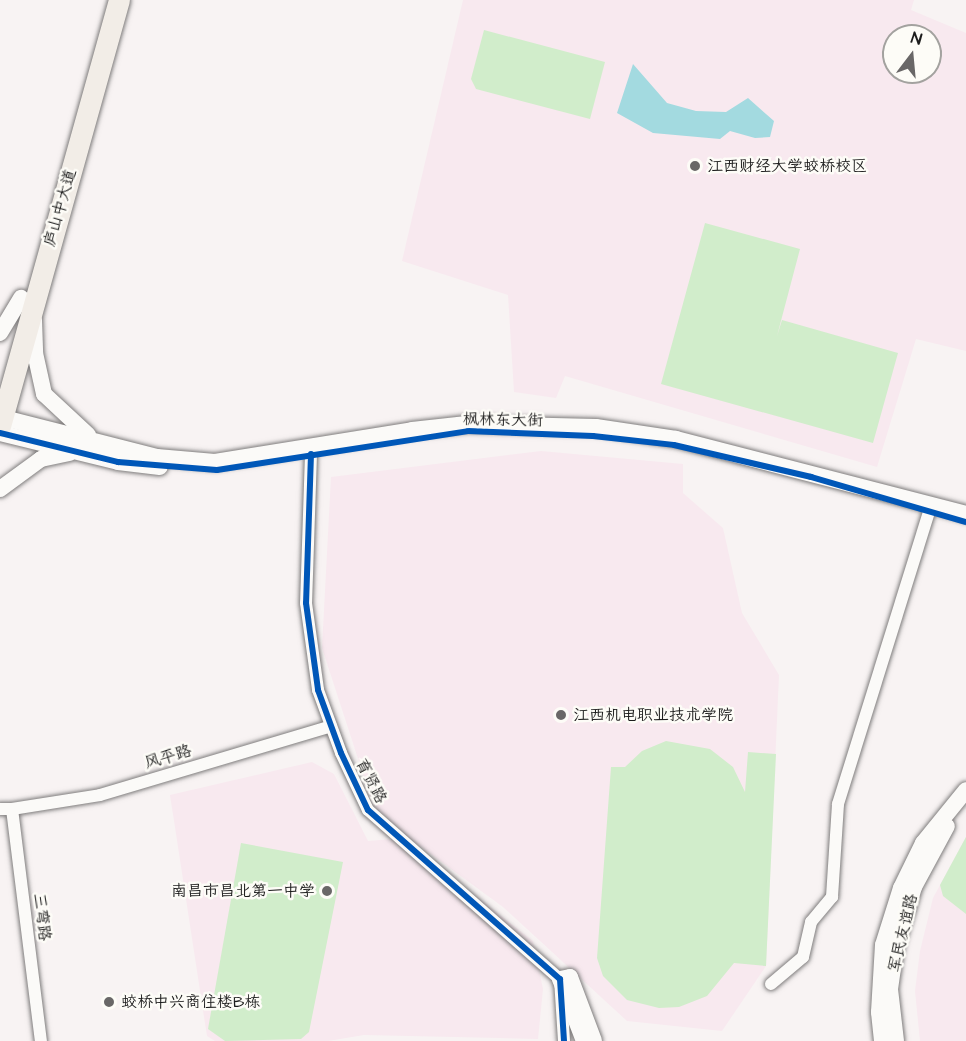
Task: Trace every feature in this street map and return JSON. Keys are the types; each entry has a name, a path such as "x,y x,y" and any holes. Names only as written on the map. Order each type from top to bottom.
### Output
{"highway":[{"name":"庐山中大道","path":"0,423 27,300 108,0"},
{"name":"庐山中大道","path":"0,370 27,300 120,0"}],"street":[{"path":"0,333 27,300"},
{"path":"27,300 44,394 72,423 99,442"},
{"name":"枫林东大街","path":"0,423 99,442 157,458 215,462 445,426 596,427 676,439 966,514"},
{"name":"枫林东大街","path":"0,423 76,452 118,462 217,470 468,432 593,436 674,445 811,477 966,522"},
{"path":"0,489 41,459 76,452"},
{"name":"育贤路","path":"311,454 306,603 318,690 331,726 368,810 560,979"},
{"path":"771,984 803,957 811,922 831,897 838,804 929,512"},
{"name":"风平路","path":"6,809 100,795 331,726"},
{"name":"军民友谊路","path":"882,1041 879,1012 883,945 901,888 923,843 966,790"},
{"name":"军民友谊路","path":"896,1041 890,989 896,947 914,887 951,819 966,803"},
{"name":"三弯路","path":"6,809 41,1041"},
{"path":"560,979 570,977 594,1041"},
{"path":"560,979 564,1041"},
{"path":"560,979 584,1041"}],"shaded area":[{"name":"江西财经大学蛟桥校区","path":"463,0 914,0 911,10 966,33 966,351 916,339 877,467 565,376 556,398 514,392 508,295 402,261"},
{"name":"江西机电职业技术学院","path":"541,451 683,464 683,493 723,528 742,613 779,675 766,966 722,1031 627,1021 503,907 376,814 322,648 331,477"},
{"name":"南昌市昌北第一中学","path":"312,762 334,774 368,841 403,838 533,941 543,989 538,1039 364,1035 328,1041 215,1041 207,1036 170,795"},
{"path":"966,837 966,1041 920,1041 915,991 920,951 933,898"}],"green space":[{"path":"484,30 605,62 590,119 476,89 471,79"},
{"path":"705,223 800,249 777,336 782,320 898,353 873,443 661,384"},
{"path":"666,741 710,749 733,767 745,792 748,752 776,754 766,966 734,963 707,996 679,1007 659,1008 627,1000 603,976 597,958 611,767 625,767 642,751"},
{"path":"966,837 966,914 943,896 940,885"},
{"path":"241,843 343,862 309,1032 301,1039 225,1041 208,1029"}],"water":[{"path":"633,64 667,103 696,111 726,112 748,98 774,121 770,137 755,138 730,131 720,139 653,133 617,113"}],"cycle path":[{"path":"0,433 118,462 217,470 468,431 593,436 674,445 811,477 966,522"},
{"path":"311,454 306,603 318,690 341,753 368,810 560,979 564,1041"}],"place":[{"name":"江西财经大学蛟桥校区","path":"695,166"},
{"name":"江西机电职业技术学院","path":"561,715"},
{"name":"南昌市昌北第一中学","path":"327,891"},
{"name":"蛟桥中兴商住楼B栋","path":"109,1002"}]}
